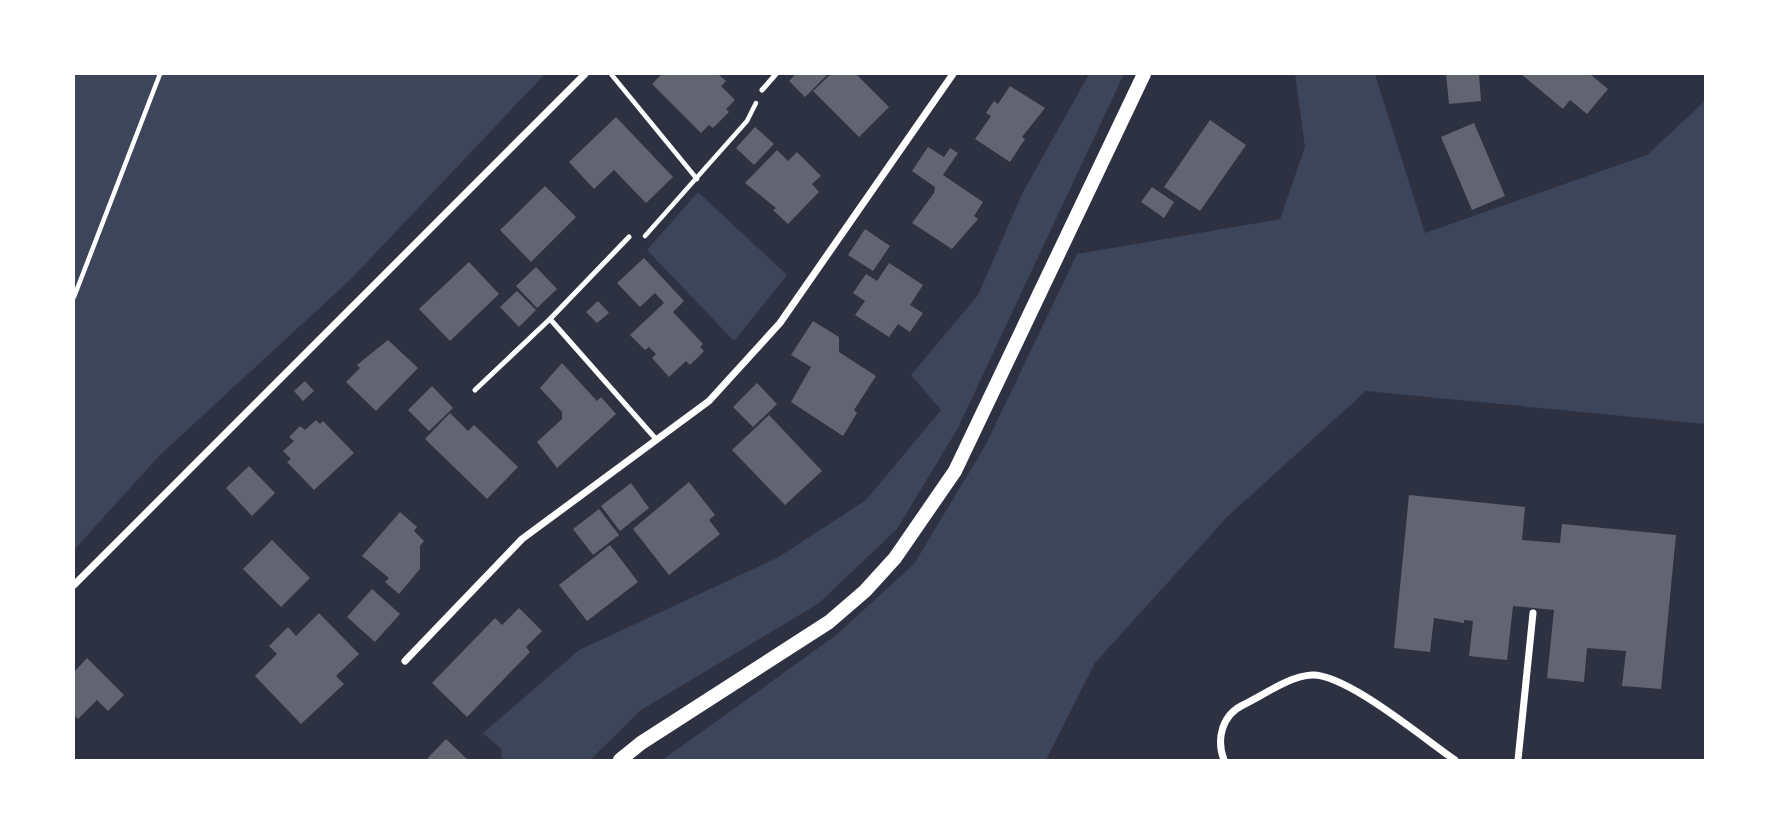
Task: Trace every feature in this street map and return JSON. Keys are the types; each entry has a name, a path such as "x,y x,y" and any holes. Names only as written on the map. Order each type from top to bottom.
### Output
{"main road":[{"path":"620,761 640,743 829,622 865,591 895,558 955,471 1144,74"}],"street":[{"path":"74,585 585,74"},
{"path":"405,661 522,539 709,401 780,323 953,74"},
{"path":"1518,761 1533,613"},
{"path":"1224,761 1220,737 1224,723 1234,709 1310,675 1342,681 1455,761"}],"lane":[{"path":"762,90 776,74"},
{"path":"475,390 550,319 629,237"},
{"path":"550,319 655,439"}],"path":[{"path":"74,297 160,74"},
{"path":"611,74 697,179"},
{"path":"629,237 644,238 747,121 762,90"}],"shaded area":[{"path":"74,74 545,74 351,279 159,456 74,550"},
{"path":"1089,74 1124,74 958,428 897,529 818,604 641,710 590,760 502,760 501,749 483,733 579,650 777,558 866,500 941,410 911,375 978,295 1022,194"},
{"path":"1295,74 1375,74 1425,233 1647,155 1705,101 1705,424 1366,391 1228,516 1095,663 1046,760 662,760 835,636 914,564 985,446 1077,254 1280,219 1305,147"},
{"path":"698,192 787,275 734,341 647,250"}],"building":[{"path":"662,74 718,74 726,81 721,86 735,100 726,109 729,112 713,128 709,125 701,133 652,84"},
{"path":"796,74 827,75 805,97 789,81"},
{"path":"831,74 856,74 889,107 859,137 813,91"},
{"path":"1446,74 1479,74 1481,101 1449,104"},
{"path":"1521,74 1590,74 1608,89 1587,114 1570,100 1563,109"},
{"path":"1010,86 1045,108 1022,137 1025,139 1010,162 975,139 991,116 986,113 994,101 998,104"},
{"path":"616,117 673,177 646,203 614,170 594,189 569,162"},
{"path":"1210,120 1246,145 1200,211 1164,187"},
{"path":"1474,123 1505,196 1472,210 1441,137"},
{"path":"755,127 774,144 754,165 736,148"},
{"path":"928,147 944,157 950,148 958,153 943,175 983,202 974,216 978,219 952,249 912,223 934,193 935,187 912,171"},
{"path":"777,150 788,161 797,152 821,176 812,184 819,192 788,224 773,210 776,208 745,183"},
{"path":"545,186 576,217 531,262 500,230"},
{"path":"1152,187 1174,202 1164,218 1141,202"},
{"path":"865,229 890,246 873,271 848,255"},
{"path":"644,258 684,301 673,312 703,344 700,347 704,351 690,365 686,361 669,377 652,358 656,354 649,347 645,350 630,335 664,303 655,293 640,307 617,283"},
{"path":"469,262 499,294 450,341 419,309"},
{"path":"889,263 923,285 910,305 923,313 910,332 898,324 889,337 855,315 865,301 853,293 866,274 877,281"},
{"path":"536,267 557,289 537,308 516,286"},
{"path":"517,291 536,310 519,327 500,307"},
{"path":"598,301 609,313 597,323 586,312"},
{"path":"813,321 839,337 839,352 876,376 854,410 857,413 843,436 791,402 811,367 791,355"},
{"path":"388,340 418,368 376,411 346,382 360,368 357,365"},
{"path":"562,363 597,401 601,397 616,414 557,468 537,442 562,419 562,412 540,388"},
{"path":"305,381 314,391 303,401 294,391"},
{"path":"757,383 777,404 753,427 733,407"},
{"path":"432,386 453,408 429,431 408,410"},
{"path":"450,413 468,431 474,425 518,467 487,499 425,439"},
{"path":"769,415 822,471 785,505 732,450"},
{"path":"316,420 320,424 323,421 354,453 314,490 287,462 291,459 283,451 294,441 289,437 300,426 305,430"},
{"path":"249,466 275,493 252,516 226,488"},
{"path":"689,482 715,515 709,520 720,534 669,575 633,529"},
{"path":"631,483 649,508 620,531 601,506"},
{"path":"1409,495 1525,507 1522,540 1560,543 1562,524 1676,535 1661,689 1622,686 1626,651 1587,648 1584,682 1547,678 1554,610 1513,606 1507,660 1469,656 1473,621 1464,620 1464,623 1434,618 1430,652 1394,648"},
{"path":"599,509 619,535 593,555 573,529"},
{"path":"400,512 417,527 414,531 424,541 420,546 420,569 399,594 385,582 389,578 362,556"},
{"path":"272,540 310,578 281,607 243,569"},
{"path":"610,545 638,582 587,621 559,585"},
{"path":"372,589 400,614 375,642 347,617"},
{"path":"519,608 542,631 526,647 530,652 467,717 432,683 495,618 502,625"},
{"path":"319,613 359,654 336,676 344,684 301,724 255,676 277,654 269,646 288,627 296,636"},
{"path":"87,658 124,695 108,711 97,700 78,719 74,715 74,672"},
{"path":"446,739 468,760 426,760"}]}
